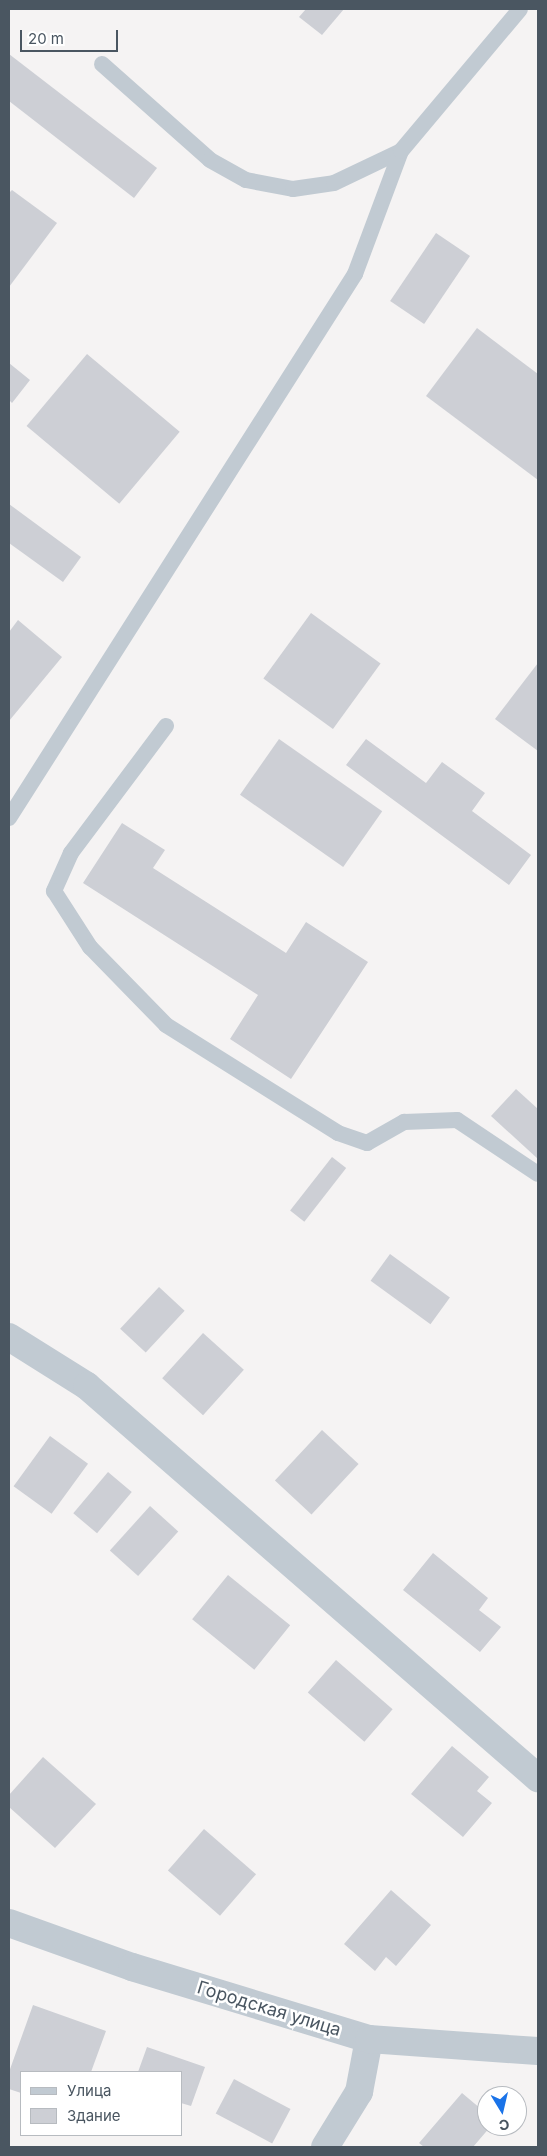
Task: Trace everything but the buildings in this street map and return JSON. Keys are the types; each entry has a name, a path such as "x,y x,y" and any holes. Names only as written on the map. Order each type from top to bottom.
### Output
{"street":[{"path":"9,1337 87,1386 538,1778"},
{"name":"Городская улица","path":"9,1923 132,1967 368,2039 538,2051"},
{"path":"325,2147 359,2092 368,2039"}],"lane":[{"path":"9,818 355,274 401,151 520,9"},
{"path":"102,64 210,160 246,180 293,189 334,183 401,151"},
{"path":"166,726 72,853 54,892 90,947 166,1025 338,1133 368,1143 404,1122 457,1120 538,1174"}]}
